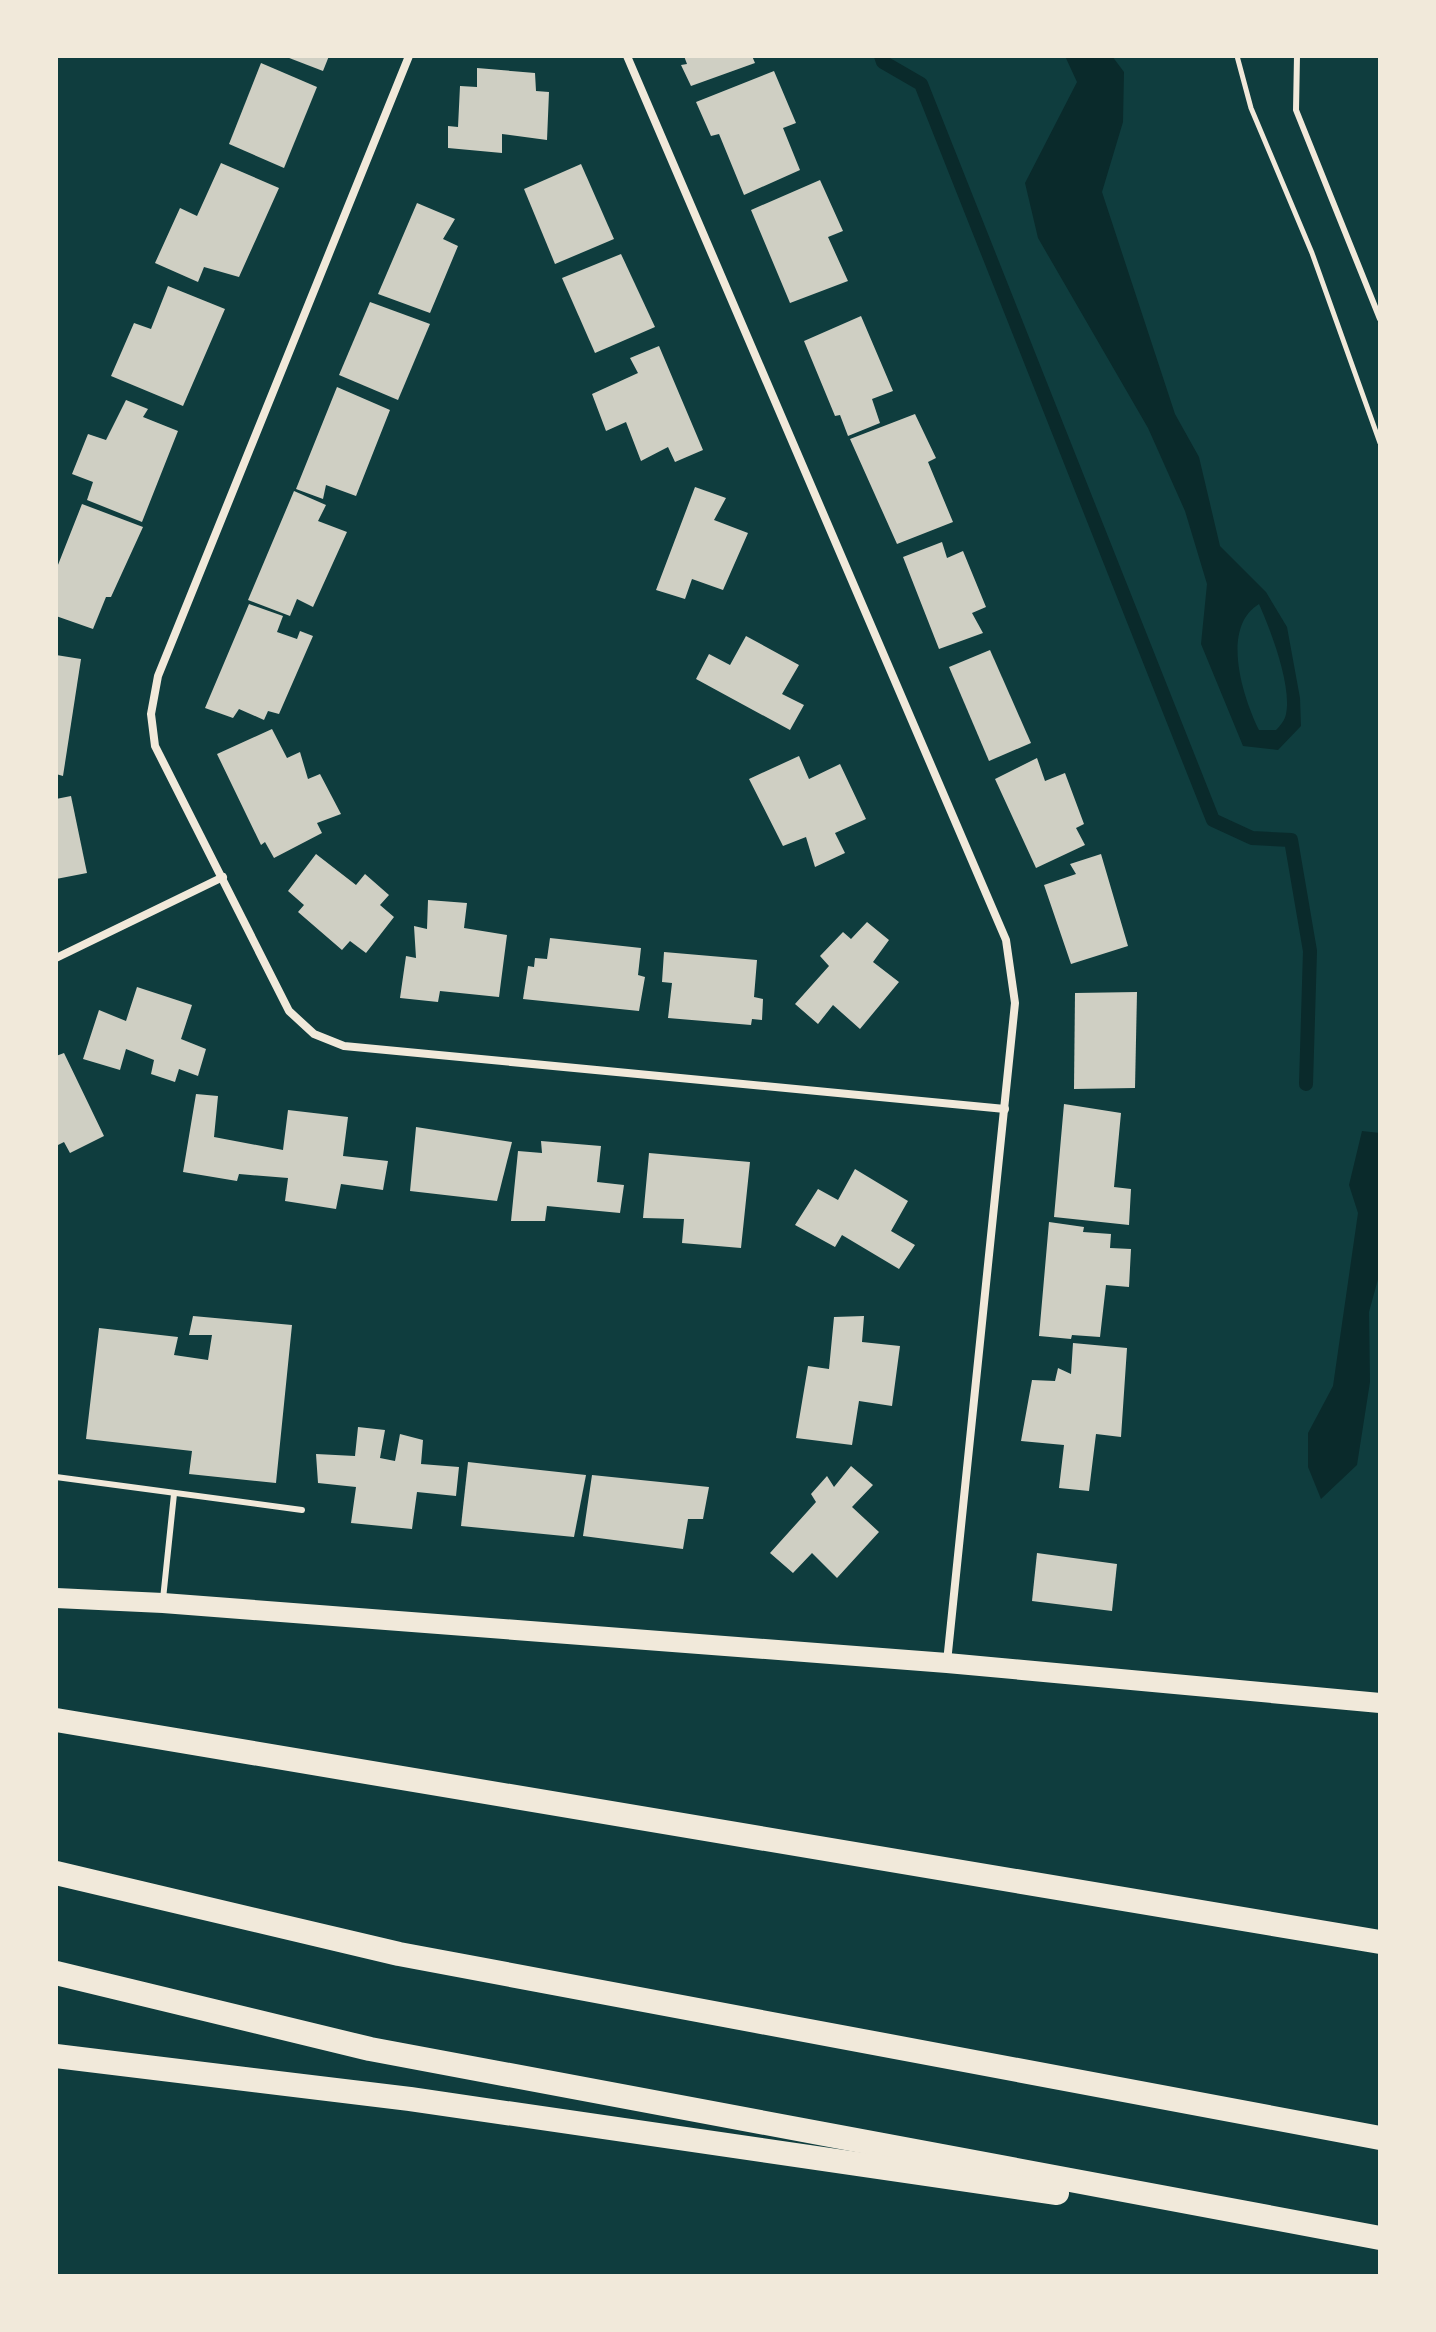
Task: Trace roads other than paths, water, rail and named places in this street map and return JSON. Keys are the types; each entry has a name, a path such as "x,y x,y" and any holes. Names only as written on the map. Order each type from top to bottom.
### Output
{"highway":[{"path":"56,1720 1380,1942"},
{"path":"56,1873 399,1954 1380,2138"},
{"path":"56,1973 370,2049 1380,2239"},
{"path":"56,2056 410,2099 1380,2239"}],"main road":[{"path":"56,1598 163,1603 947,1663 1380,1703"}],"street":[{"path":"409,56 158,676 151,714 155,746 289,1011 314,1034 344,1046 1005,1109"},
{"path":"627,56 1006,940 1015,1003 947,1663"},
{"path":"56,958 223,877"}],"lane":[{"path":"1297,56 1296,110 1380,319"},
{"path":"56,1477 302,1510"},
{"path":"163,1603 174,1494"}],"water":[{"path":"1065,56 1112,56 1124,72 1123,122 1102,192 1175,414 1199,457 1220,546 1266,592 1287,627 1300,698 1301,726 1278,750 1243,746 1201,644 1207,584 1185,511 1148,428 1038,238 1025,183 1077,82","holes":["1259,604 1286,689 1286,714 1276,730 1259,730 1238,664 1240,629 1247,615"]},
{"path":"1362,1131 1380,1133 1380,1272 1369,1312 1370,1382 1357,1465 1321,1499 1308,1467 1308,1433 1333,1386 1358,1213 1349,1185"}],"waterway":[{"path":"881,56 883,62 921,84 1213,820 1252,838 1291,840 1310,951 1306,1084"}]}
